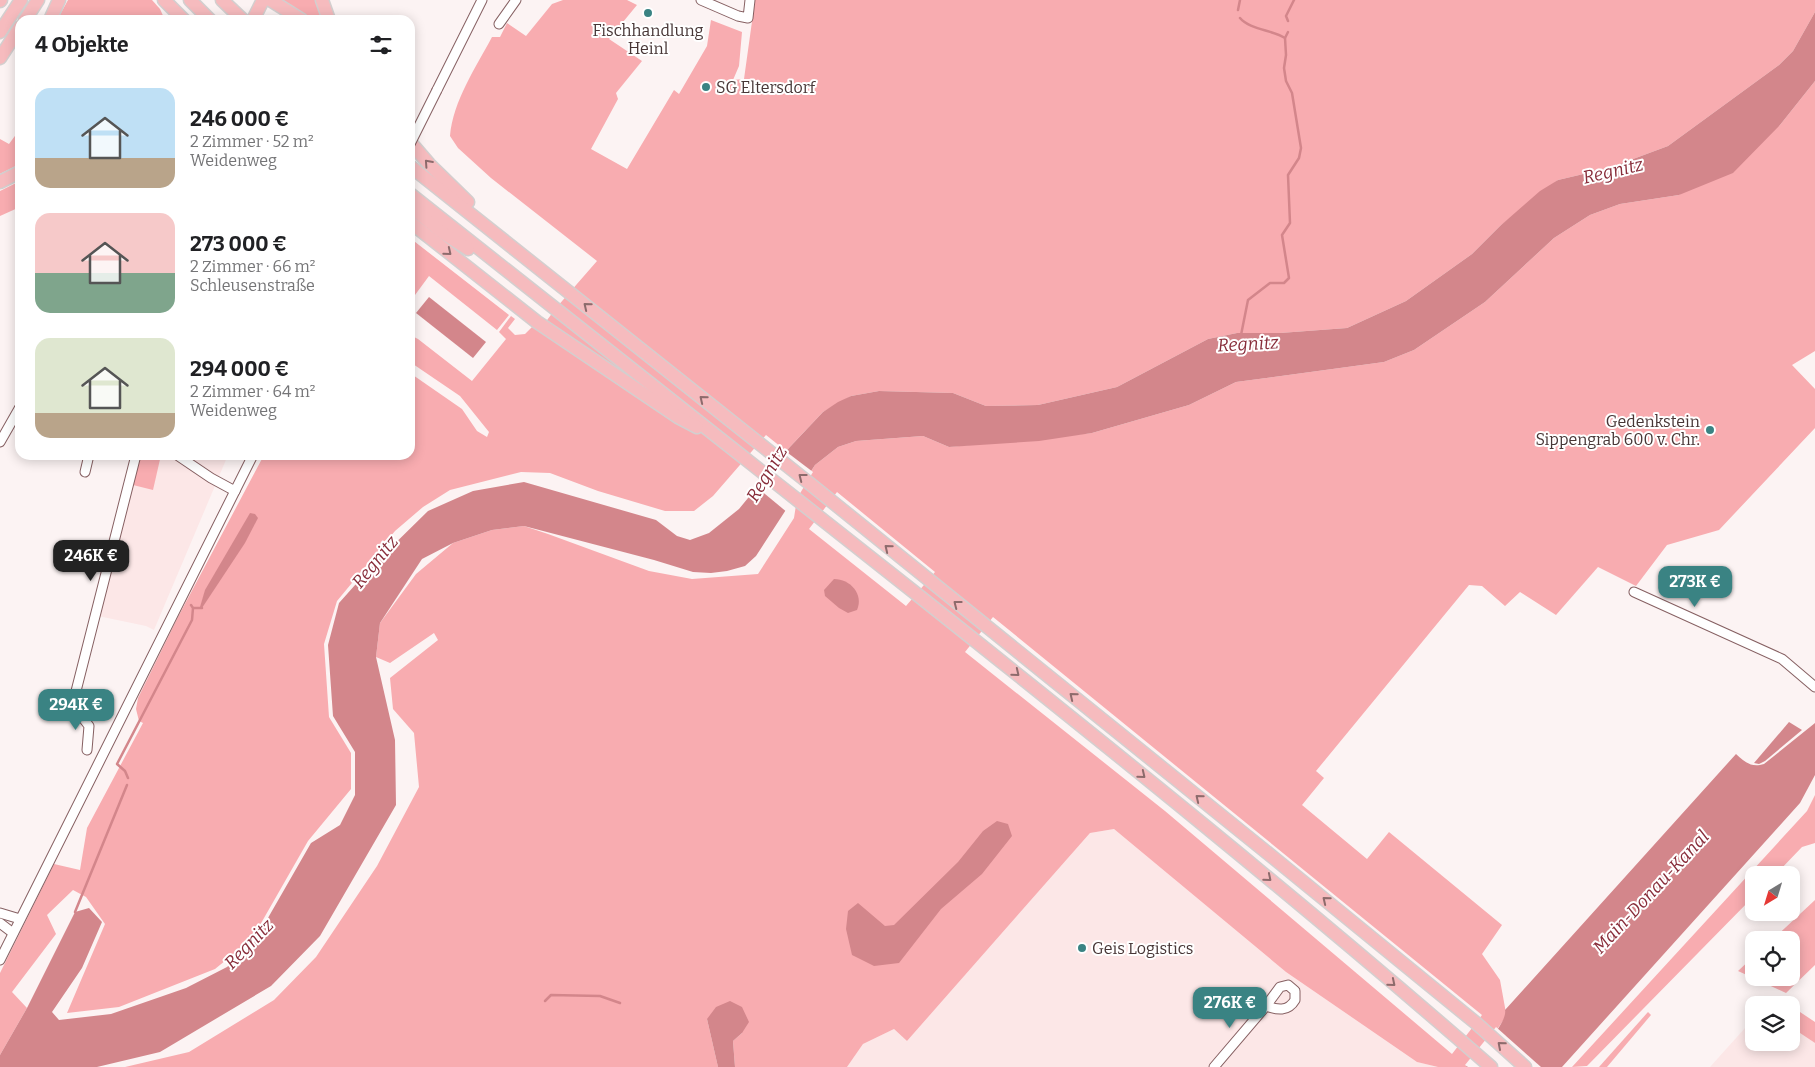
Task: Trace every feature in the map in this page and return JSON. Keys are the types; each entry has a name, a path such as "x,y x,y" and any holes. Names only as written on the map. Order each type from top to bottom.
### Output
{"highway":[{"path":"0,32 21,0"},
{"path":"28,15 38,0"},
{"path":"52,15 60,0"},
{"path":"158,0 168,15"},
{"path":"164,0 179,15"},
{"path":"190,0 205,15"},
{"path":"222,0 238,15"},
{"path":"256,15 263,0"},
{"path":"270,0 294,15"},
{"path":"322,0 327,15"},
{"path":"0,58 15,35"},
{"path":"415,148 445,181 544,273"},
{"path":"415,170 840,508 1267,853 1476,1024 1525,1067"},
{"path":"0,182 15,174"},
{"path":"415,198 678,418 728,445"},
{"path":"415,210 443,233 534,296"},
{"path":"415,226 523,311 605,358 728,445 978,643 1234,850 1491,1067"}],"street":[{"path":"415,133 482,0"},
{"path":"499,24 516,0"},
{"path":"701,0 738,16 748,18 750,0"},
{"path":"0,442 15,416"},
{"path":"85,472 88,460"},
{"path":"87,750 88,726 76,709 74,699 135,460"},
{"path":"185,460 211,478 235,491"},
{"path":"0,960 250,460"},
{"path":"1634,592 1782,659 1815,687"},
{"path":"0,913 20,919"},
{"path":"0,923 13,933"},
{"path":"1214,1067 1266,1006"}],"shaded area":[{"path":"68,0 152,0 163,15 60,15"},
{"path":"282,0 315,0 322,15 304,15"},
{"path":"563,0 627,0 637,5 609,39 642,61 616,93 618,99 591,149 627,169 674,90 679,94 707,46 711,20 742,32 739,66 733,80 744,79 755,0 1815,0 1815,12 1793,51 1779,65 1668,146 1609,168 1558,180 1500,226 1472,254 1406,301 1347,328 1280,333 1237,333 1208,339 1117,387 1038,405 986,406 953,393 879,391 851,396 823,412 786,451 766,435 713,496 694,511 665,511 598,491 550,473 521,472 450,490 423,507 395,531 337,601 324,644 329,717 351,753 351,789 308,841 252,939 215,969 119,1007 67,1013 105,924 86,897 73,890 47,915 56,934 12,992 27,1008 0,1055 0,973 54,864 80,870 87,828 143,723 139,721 136,709 138,698 178,617 261,460 415,460 415,376 462,409 477,431 487,437 489,432 460,396 415,365 415,338 472,381 506,339 499,332 511,316 515,319 508,328 515,335 525,334 532,327 539,331 556,308 597,261 491,178 458,148 450,136 460,97 492,37 500,37 507,23 526,36 552,4"},
{"path":"1815,81 1815,351 1792,365 1815,389 1815,428 1719,530 1667,545 1636,586 1598,567 1556,615 1520,592 1505,606 1482,586 1469,585 1316,771 1324,778 1302,805 1367,859 1389,832 1502,925 1482,954 1500,980 1506,1013 1505,1018 1486,1045 1466,1067 1438,1067 1417,1062 1286,972 1114,829 1090,833 907,1041 894,1029 863,1044 847,1067 735,1067 733,1041 742,1033 707,1019 718,1067 125,1067 189,1052 274,1000 316,957 377,866 419,787 414,733 393,709 390,678 438,640 434,633 390,663 376,657 380,623 416,574 453,543 492,530 524,526 649,571 692,579 758,574 794,518 798,492 815,465 838,447 856,441 923,436 949,447 1092,433 1189,405 1236,382 1384,362 1414,350 1485,302 1554,238 1590,215 1620,204 1679,195 1780,125","holes":["837,492 935,572 906,606 809,529","993,617 1482,1015 1452,1054 1165,811 965,652"]},
{"path":"15,136 15,166 0,174 0,139 9,144"},
{"path":"15,184 15,209 0,216 0,191"},
{"path":"415,242 509,315 497,330 429,276 415,295"},
{"path":"137,460 226,460 154,630 146,626 98,616"},
{"path":"140,460 160,460 153,490 133,485"},
{"path":"1815,795 1815,843 1802,847 1784,866 1757,866 1807,811"},
{"path":"1114,829 1286,972 1417,1062 1438,1067 847,1067 863,1044 894,1029 907,1041 1090,833"},
{"path":"1745,879 1745,905 1587,1066 1572,1067"},
{"path":"1815,900 1815,965 1800,979 1800,931 1782,931 1792,921 1800,921 1800,914"},
{"path":"1745,964 1745,974 1738,971"},
{"path":"1771,986 1793,986 1786,993"},
{"path":"1648,1012 1651,1015 1607,1067 1599,1067"},
{"path":"1800,1012 1815,1022 1815,1043 1800,1033"},
{"path":"1745,1028 1745,1051 1800,1051 1800,1033 1815,1043 1815,1067 1710,1067"}],"water":[{"name":"Regnitz","path":"1815,12 1815,81 1780,125 1733,173 1679,195 1620,204 1590,215 1554,238 1485,302 1414,350 1384,362 1236,382 1189,405 1092,433 1039,441 949,447 923,436 856,441 838,447 815,465 756,556 745,566 727,571 711,573 693,572 524,526 492,530 453,543 422,559 380,623 376,657 395,740 396,805 320,936 271,986 160,1052 97,1067 0,1067 0,1055 27,1008 75,912 89,908 102,922 82,968 52,1012 59,1020 111,1014 186,988 227,967 253,944 311,843 340,825 355,795 355,752 333,716 328,645 339,603 372,566 428,511 473,491 524,482 656,520 677,536 690,540 709,533 739,509 788,449 823,412 851,396 879,391 953,393 986,406 1038,405 1117,387 1208,339 1237,333 1280,333 1347,328 1406,301 1472,254 1500,226 1540,191 1558,180 1609,168 1668,146 1779,65 1793,51"},
{"path":"429,297 486,342 473,358 416,313"},
{"path":"250,513 255,514 258,518 245,543 202,608 200,607 205,590"},
{"path":"834,579 845,582 854,588 859,598 857,610 848,613 825,596 824,590"},
{"path":"1789,722 1802,730 1765,761 1759,764 1754,763"},
{"name":"Main-Donau-Kanal","path":"1815,723 1815,775 1800,803 1562,1067 1466,1067 1497,1031 1505,1016 1505,1010 1736,754 1752,765 1764,764"},
{"path":"997,821 1008,824 1012,836 982,874 941,909 899,963 874,966 852,955 846,929 848,911 858,903 885,926 894,925 958,862 983,831"},
{"path":"730,1001 742,1007 749,1022 742,1033 733,1041 735,1067 718,1067 707,1019 716,1007"}],"pier":[{"path":"784,450 813,472 788,513 754,485"},
{"path":"1496,1027 1541,1067 1468,1067 1465,1065"}],"waterway":[{"path":"1238,10 1240,0"},
{"path":"1288,21 1286,16 1294,0"},
{"name":"Regnitz","path":"1240,18 1249,25 1285,38 1286,55 1284,68 1286,81 1292,93 1301,148 1299,158 1288,175 1290,223 1282,235 1289,278 1284,283 1270,283 1248,300 1241,335"},
{"path":"1285,38 1288,32"},
{"path":"128,778 125,771 117,764 192,620 193,608 191,605"},
{"path":"194,608 202,608"},
{"path":"75,912 127,785"},
{"path":"545,1001 551,995 600,996 620,1003"}],"place":[{"name":"Fischhandlung Heinl","path":"648,13"},
{"name":"SG Eltersdorf","path":"706,87"},
{"name":"Gedenkstein Sippengrab 600 v. Chr.","path":"1710,430"},
{"name":"Geis Logistics","path":"1082,948"}]}
